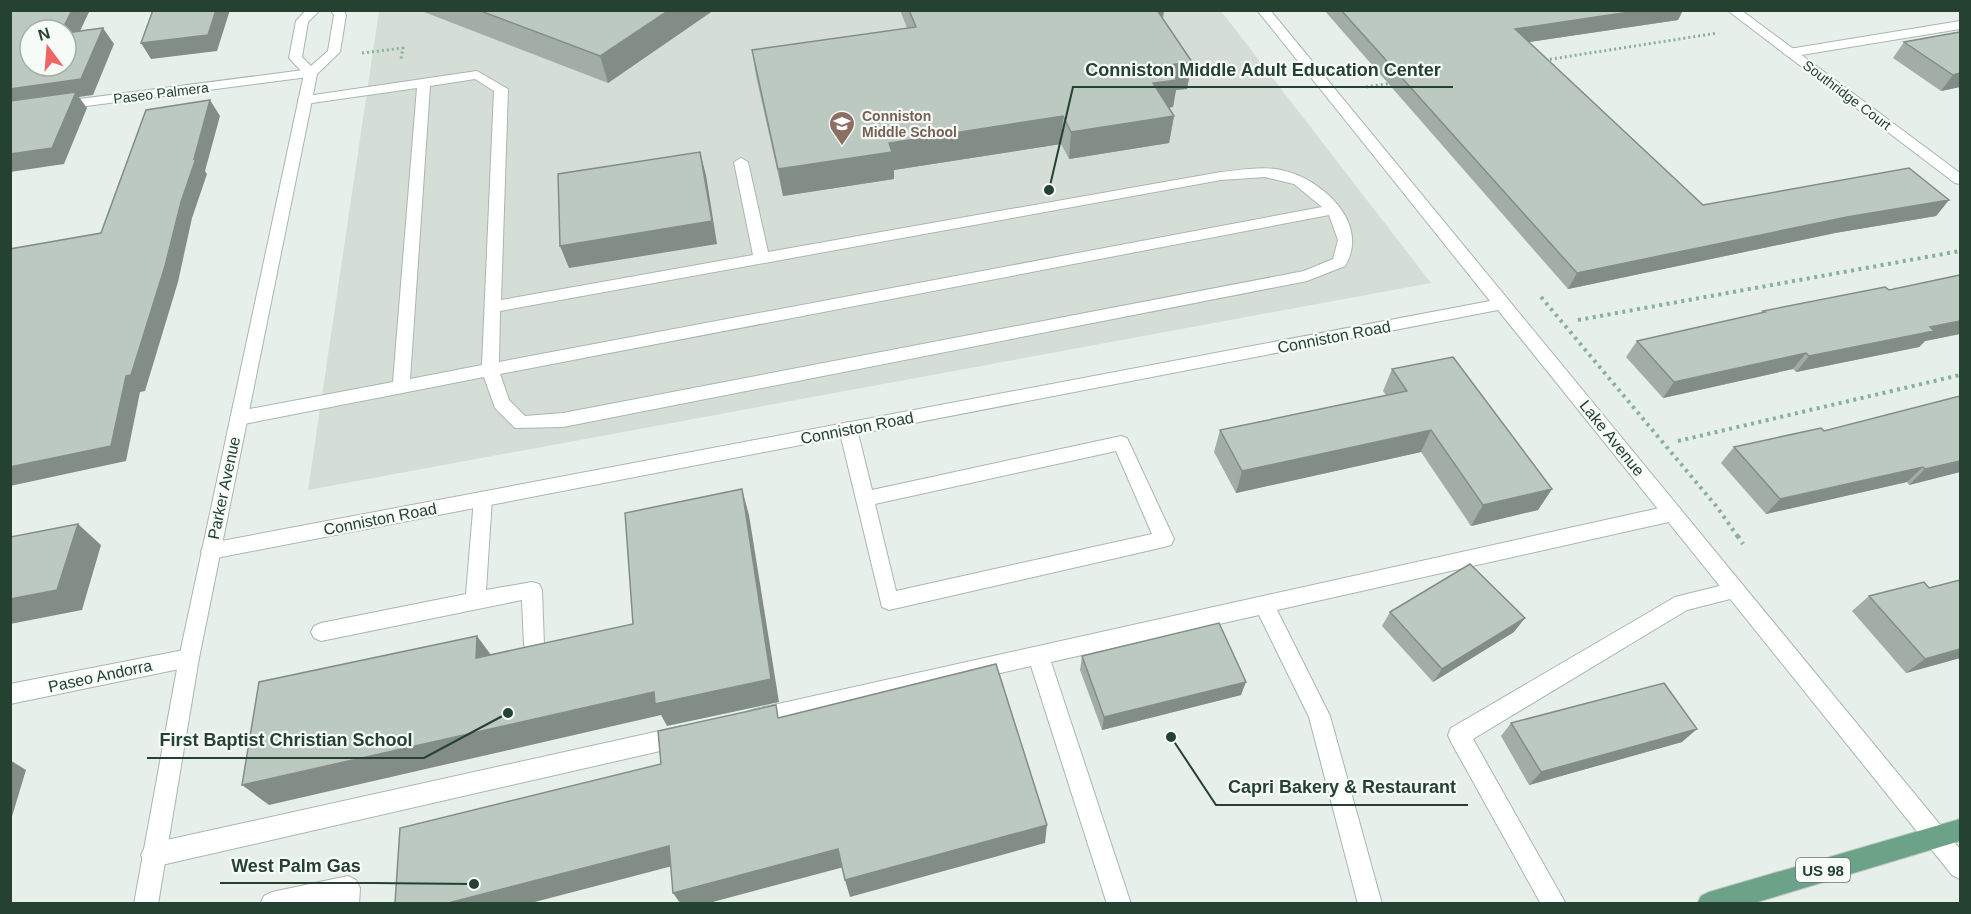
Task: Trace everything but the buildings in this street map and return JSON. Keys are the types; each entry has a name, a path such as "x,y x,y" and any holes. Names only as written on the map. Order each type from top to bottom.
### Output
{"main road":[{"name":"US 98","path":"1709,903 1960,830"}],"street":[{"path":"314,10 302,21 295,58 311,73 334,52 340,15 336,10"},
{"name":"Lake Avenue","path":"1263,10 1960,867"},
{"name":"Southridge Court","path":"1733,10 1960,180"},
{"path":"1789,53 1960,25"},
{"name":"Parker Avenue","path":"146,903 189,658 311,73"},
{"name":"Paseo Palmera","path":"10,112 311,73"},
{"path":"305,100 477,75 501,89 490,369 501,403 521,423 563,420 1307,276 1340,262 1346,239 1334,209 1315,192 1290,177 1262,173 1221,176 493,307"},
{"path":"401,386 424,83"},
{"path":"741,162 762,259"},
{"path":"239,418 1334,209"},
{"name":"Conniston Road","path":"211,551 1503,304"},
{"path":"848,429 864,499 889,602 1164,539 1121,443 864,499"},
{"path":"475,601 483,499"},
{"path":"736,724 1673,513"},
{"path":"321,632 532,590 534,645"},
{"path":"1554,903 1459,735 1682,603 1735,590"},
{"path":"1264,605 1319,716 1365,892 1370,903"},
{"path":"1038,655 1116,903"},
{"name":"Paseo Andorra","path":"10,694 189,658"},
{"path":"153,855 701,731"},
{"path":"272,903 348,888 347,903"}],"path":[{"path":"1540,61 1725,32"},
{"path":"1366,87 1401,82"},
{"path":"1578,320 1960,251"},
{"path":"1678,441 1960,375"}],"shaded area":[{"name":"Conniston Middle School","path":"379,11 1221,11 1431,283 308,490"}],"place":[{"name":"Conniston Middle School","path":"842,147"},
{"name":"Conniston Middle Adult Education Center","path":"1049,190"},
{"name":"First Baptist Christian School","path":"508,713"},
{"name":"Capri Bakery & Restaurant","path":"1171,737"},
{"name":"West Palm Gas","path":"474,884"}]}
